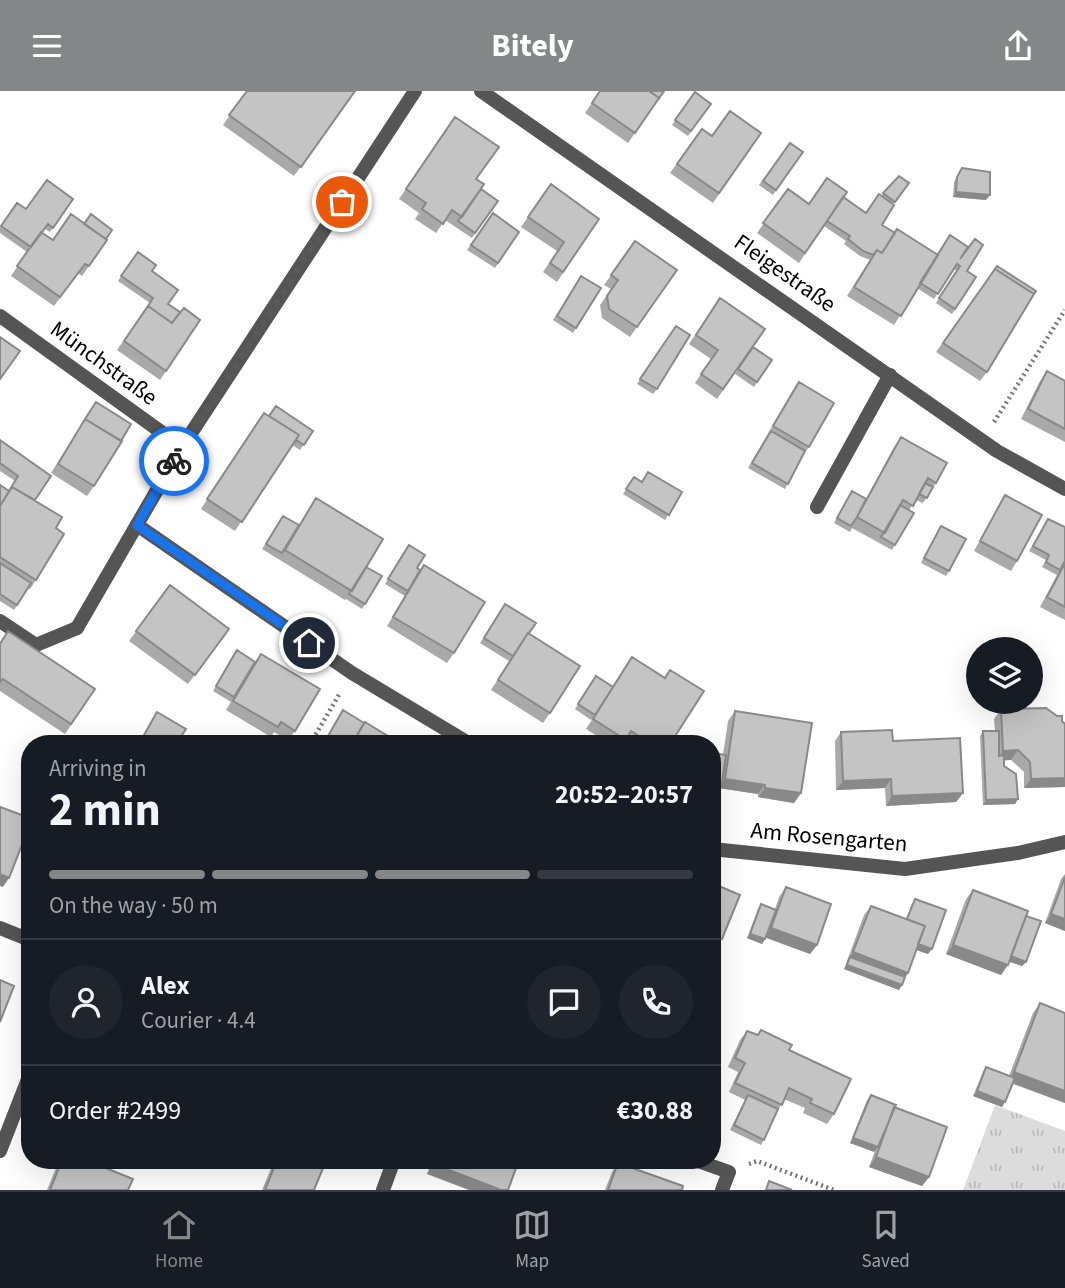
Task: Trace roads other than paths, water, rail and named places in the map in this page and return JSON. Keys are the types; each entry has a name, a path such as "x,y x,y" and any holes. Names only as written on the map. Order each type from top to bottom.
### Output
{"street":[{"path":"0,621 36,645 77,628 181,447 415,91"},
{"name":"Fleigestraße","path":"481,91 982,440 1065,489"},
{"name":"Münchstraße","path":"0,316 181,447"},
{"path":"817,507 890,375"},
{"path":"137,525 352,673 455,735"},
{"name":"Am Rosengarten","path":"721,850 905,870 1018,853 1065,842"},
{"path":"0,928 21,936"},
{"path":"0,1151 21,1097"},
{"path":"383,1190 391,1169"},
{"path":"720,1169 729,1172 722,1190"}]}
